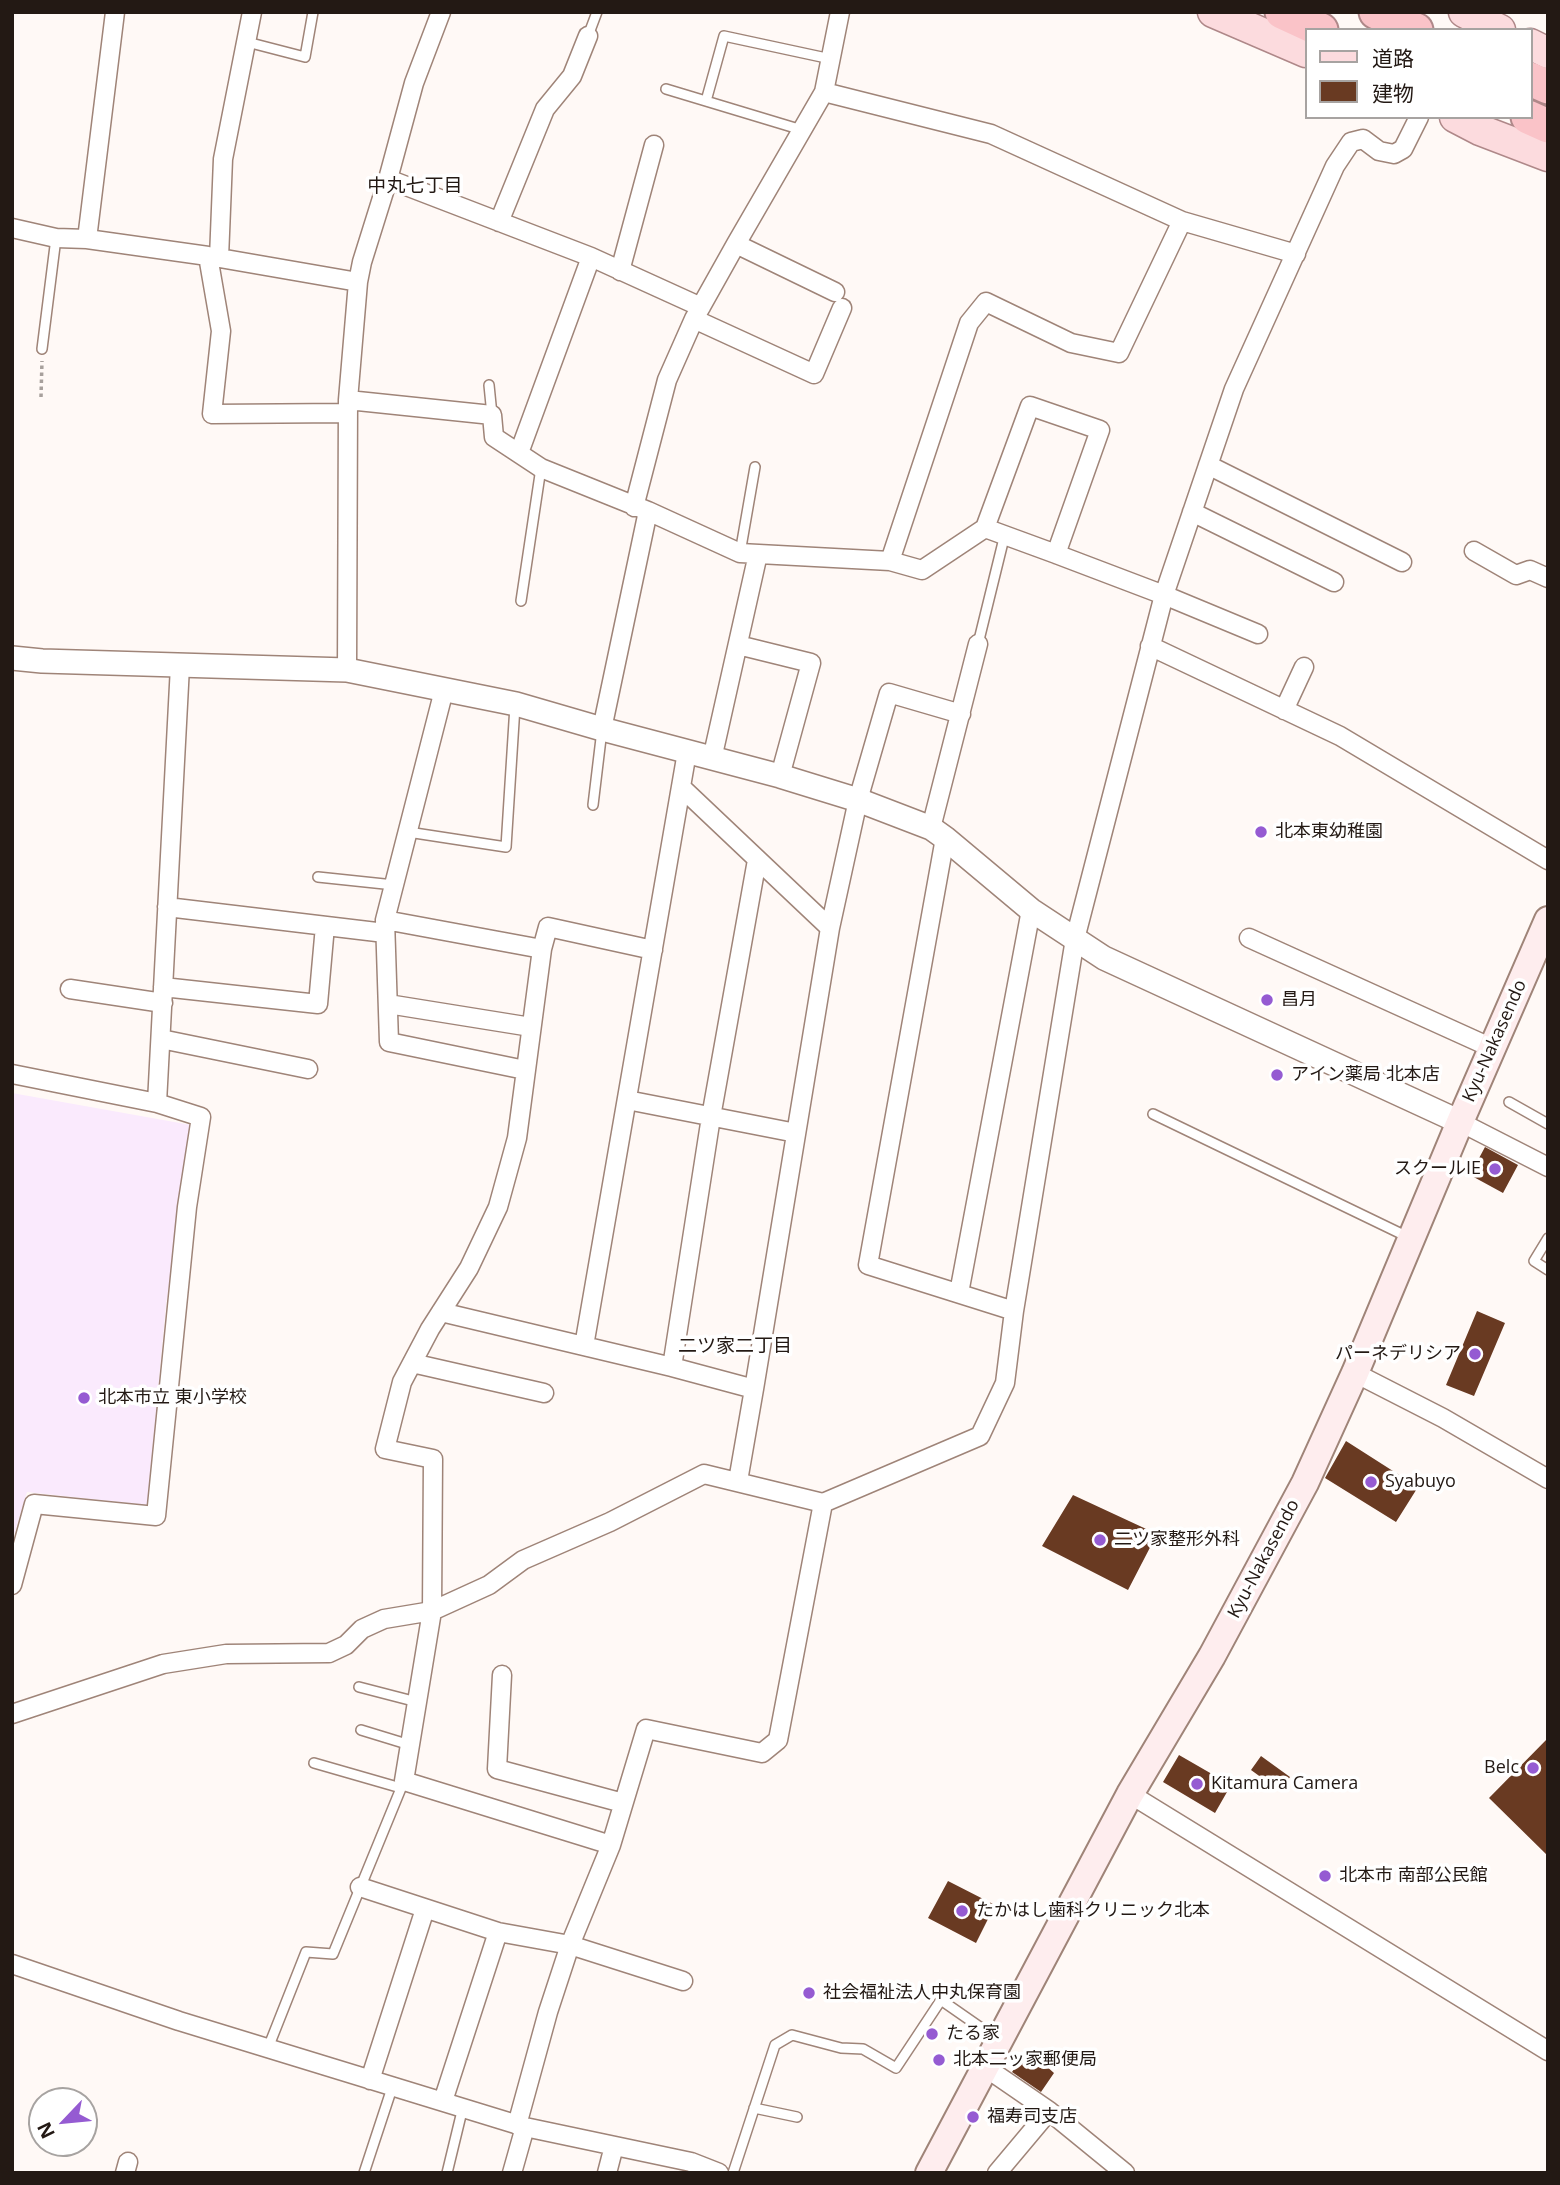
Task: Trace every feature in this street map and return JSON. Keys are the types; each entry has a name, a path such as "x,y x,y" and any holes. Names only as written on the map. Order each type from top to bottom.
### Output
{"highway":[{"path":"1282,12 1317,28"},
{"path":"1376,12 1412,28"},
{"path":"1532,80 1548,87"},
{"path":"1532,119 1548,126"}],"main road":[{"path":"1213,12 1304,51"},
{"path":"1464,12 1496,28"},
{"path":"1532,45 1548,52"},
{"path":"1459,119 1548,156"},
{"name":"Kyu-Nakasendo","path":"929,2173 1130,1794 1212,1656 1305,1483 1355,1373 1548,920"}],"street":[{"path":"87,239 115,12"},
{"path":"252,12 223,159 213,257 221,331 212,414 348,407 492,415 494,438 541,468 749,554 890,561 922,570 985,528 1030,406 1100,430 1056,554"},
{"path":"347,670 348,407 358,282 414,83 441,12"},
{"path":"602,729 667,380 697,313 824,92 840,12"},
{"path":"499,222 545,109 572,76 588,36"},
{"path":"824,92 990,134 1182,221 1296,254"},
{"path":"12,1714 163,1664 226,1654 329,1653 346,1645 362,1629 384,1619 432,1611 489,1585 523,1560 610,1522 704,1474 823,1503 981,1436 1005,1382 1014,1311 1075,939 1164,595 1234,389 1335,166 1351,142 1363,139 1379,150 1394,154 1404,149 1418,119"},
{"path":"620,271 654,145"},
{"path":"388,179 591,257 814,374 838,300 736,244"},
{"path":"890,561 969,323 986,302 1071,343 1119,353 1182,221"},
{"path":"12,228 56,238 87,239 213,257 358,282"},
{"path":"519,453 591,257"},
{"path":"1208,465 1402,562"},
{"path":"1192,512 1334,582"},
{"path":"985,528 1164,595 1258,634"},
{"path":"1474,551 1516,575 1530,570 1548,578"},
{"path":"712,759 738,645 749,554"},
{"path":"978,644 961,714 938,833 868,1265 1014,1311"},
{"path":"738,645 811,663 780,776"},
{"path":"1150,646 1340,736 1548,860"},
{"path":"12,658 347,670 516,704 858,800 938,833 1031,910 1104,958 1460,1122 1548,1167"},
{"path":"157,1103 180,666"},
{"path":"1284,710 1304,667"},
{"path":"444,690 385,926 389,1042 525,1070"},
{"path":"737,1481 830,928 858,800 889,693 961,714"},
{"path":"584,1346 687,752"},
{"path":"681,787 830,928"},
{"path":"672,1367 711,1117 757,860"},
{"path":"167,907 325,926 385,926 541,949"},
{"path":"959,1293 1031,910"},
{"path":"70,989 318,1004 325,926"},
{"path":"611,1845 403,1784 432,1611 433,1459 385,1449 402,1382 469,1268 498,1207 517,1138 541,949 548,927 653,950"},
{"path":"1249,938 1492,1048"},
{"path":"388,1004 531,1027"},
{"path":"161,1040 307,1069"},
{"path":"12,1074 157,1103 201,1117 187,1207 156,1516 34,1504 12,1585"},
{"path":"627,1101 796,1133"},
{"path":"441,1312 754,1389"},
{"path":"412,1363 544,1393"},
{"path":"1355,1373 1443,1418 1548,1479"},
{"path":"512,2173 548,2012 570,1945 611,1845 646,1729 762,1752 778,1740 823,1503"},
{"path":"502,1675 498,1769 623,1803"},
{"path":"1130,1794 1548,2051"},
{"path":"360,1887 498,1932 570,1945 683,1981"},
{"path":"370,2080 425,1909"},
{"path":"443,2101 498,1932"},
{"path":"12,1964 179,2021 392,2088 521,2126 691,2162 719,2173"},
{"path":"985,2067 1049,2111 1125,2173"},
{"path":"997,2173 1049,2111"},
{"path":"607,2173 614,2146"}],"lane":[{"path":"247,43 305,57 313,12"},
{"path":"588,36 597,12"},
{"path":"706,101 724,36 831,59"},
{"path":"666,89 802,130"},
{"path":"42,349 56,238"},
{"path":"489,385 492,415"},
{"path":"749,554 755,467"},
{"path":"521,601 541,468"},
{"path":"978,644 1005,534"},
{"path":"408,832 506,847 516,704"},
{"path":"593,805 602,729"},
{"path":"318,877 394,885"},
{"path":"1509,1102 1548,1124"},
{"path":"1153,1114 1412,1239"},
{"path":"1548,1238 1534,1261 1548,1270"},
{"path":"359,1687 417,1702"},
{"path":"361,1730 410,1745"},
{"path":"268,2048 306,1952 333,1954 403,1784 314,1763"},
{"path":"733,2173 775,2045 792,2035 841,2048 863,2049 896,2068 941,2000 999,2040"},
{"path":"364,2173 392,2088"},
{"path":"447,2173 463,2107"},
{"path":"754,2108 797,2118"}],"path":[{"path":"41,397 42,349"}],"shaded area":[{"name":"北本市立 東小学校","path":"12,1093 191,1125 166,1305 147,1505 27,1492 12,1541"}],"building":[{"name":"スクールIE","path":"1485,1147 1518,1165 1503,1193 1470,1175"},
{"name":"パーネデリシア","path":"1477,1311 1505,1323 1474,1396 1446,1385"},
{"name":"Syabuyo","path":"1346,1441 1418,1487 1396,1522 1325,1478"},
{"name":"二ツ家整形外科","path":"1073,1495 1157,1534 1128,1590 1042,1546"},
{"name":"Belc","path":"1548,1738 1548,1856 1489,1798"},
{"name":"Kitamura Camera","path":"1179,1755 1231,1785 1215,1813 1163,1782"},
{"path":"1261,1756 1290,1777 1280,1791 1251,1770"},
{"name":"たかはし歯科クリニック北本","path":"948,1881 995,1905 976,1943 928,1918"},
{"path":"1028,2050 1054,2073 1041,2092 1012,2072"}],"place":[{"name":"北本東幼稚園","path":"1261,832"},
{"name":"昌月","path":"1267,1000"},
{"name":"アイン薬局 北本店","path":"1277,1075"},
{"name":"スクールIE","path":"1495,1169"},
{"name":"パーネデリシア","path":"1475,1354"},
{"name":"北本市立 東小学校","path":"84,1398"},
{"name":"Syabuyo","path":"1371,1482"},
{"name":"二ツ家整形外科","path":"1100,1540"},
{"name":"Belc","path":"1533,1768"},
{"name":"Kitamura Camera","path":"1197,1784"},
{"name":"北本市 南部公民館","path":"1325,1876"},
{"name":"たかはし歯科クリニック北本","path":"962,1911"},
{"name":"社会福祉法人中丸保育園","path":"809,1993"},
{"name":"たる家","path":"932,2034"},
{"name":"北本二ッ家郵便局","path":"939,2060"},
{"name":"福寿司支店","path":"973,2117"}],"district":[{"name":"中丸七丁目","path":"415,187"},
{"name":"二ツ家二丁目","path":"735,1347"}]}
